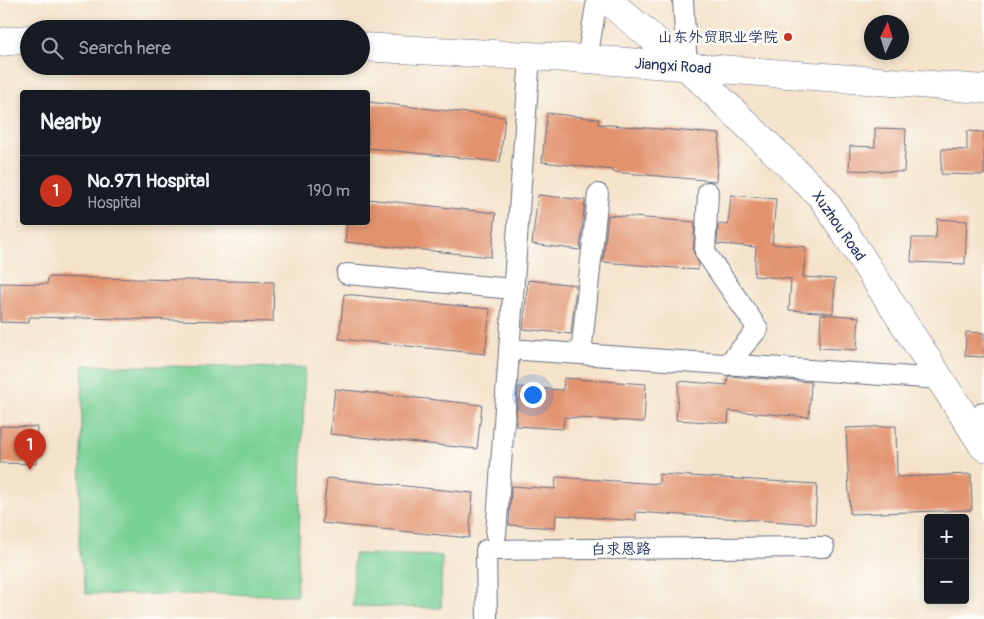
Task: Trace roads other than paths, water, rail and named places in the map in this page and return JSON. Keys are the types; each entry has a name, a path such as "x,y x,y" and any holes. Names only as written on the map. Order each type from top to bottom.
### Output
{"main road":[{"name":"Xuzhou Road","path":"607,0 687,67 822,197 940,380 976,418 984,448"},
{"path":"0,42 20,40"},
{"name":"Jiangxi Road","path":"370,47 587,59 984,88"}],"street":[{"path":"587,59 597,0"},
{"path":"682,0 687,67"},
{"path":"496,535 530,56"},
{"path":"708,192 705,252 758,330 727,365"},
{"path":"581,354 598,194"},
{"path":"347,274 513,289"},
{"path":"509,349 940,380"},
{"name":"白求恩路","path":"487,619 486,550 824,547"}],"place":[{"name":"山东外贸职业学院","path":"788,37"},
{"name":"No.971 Hospital","path":"30,470"}]}
